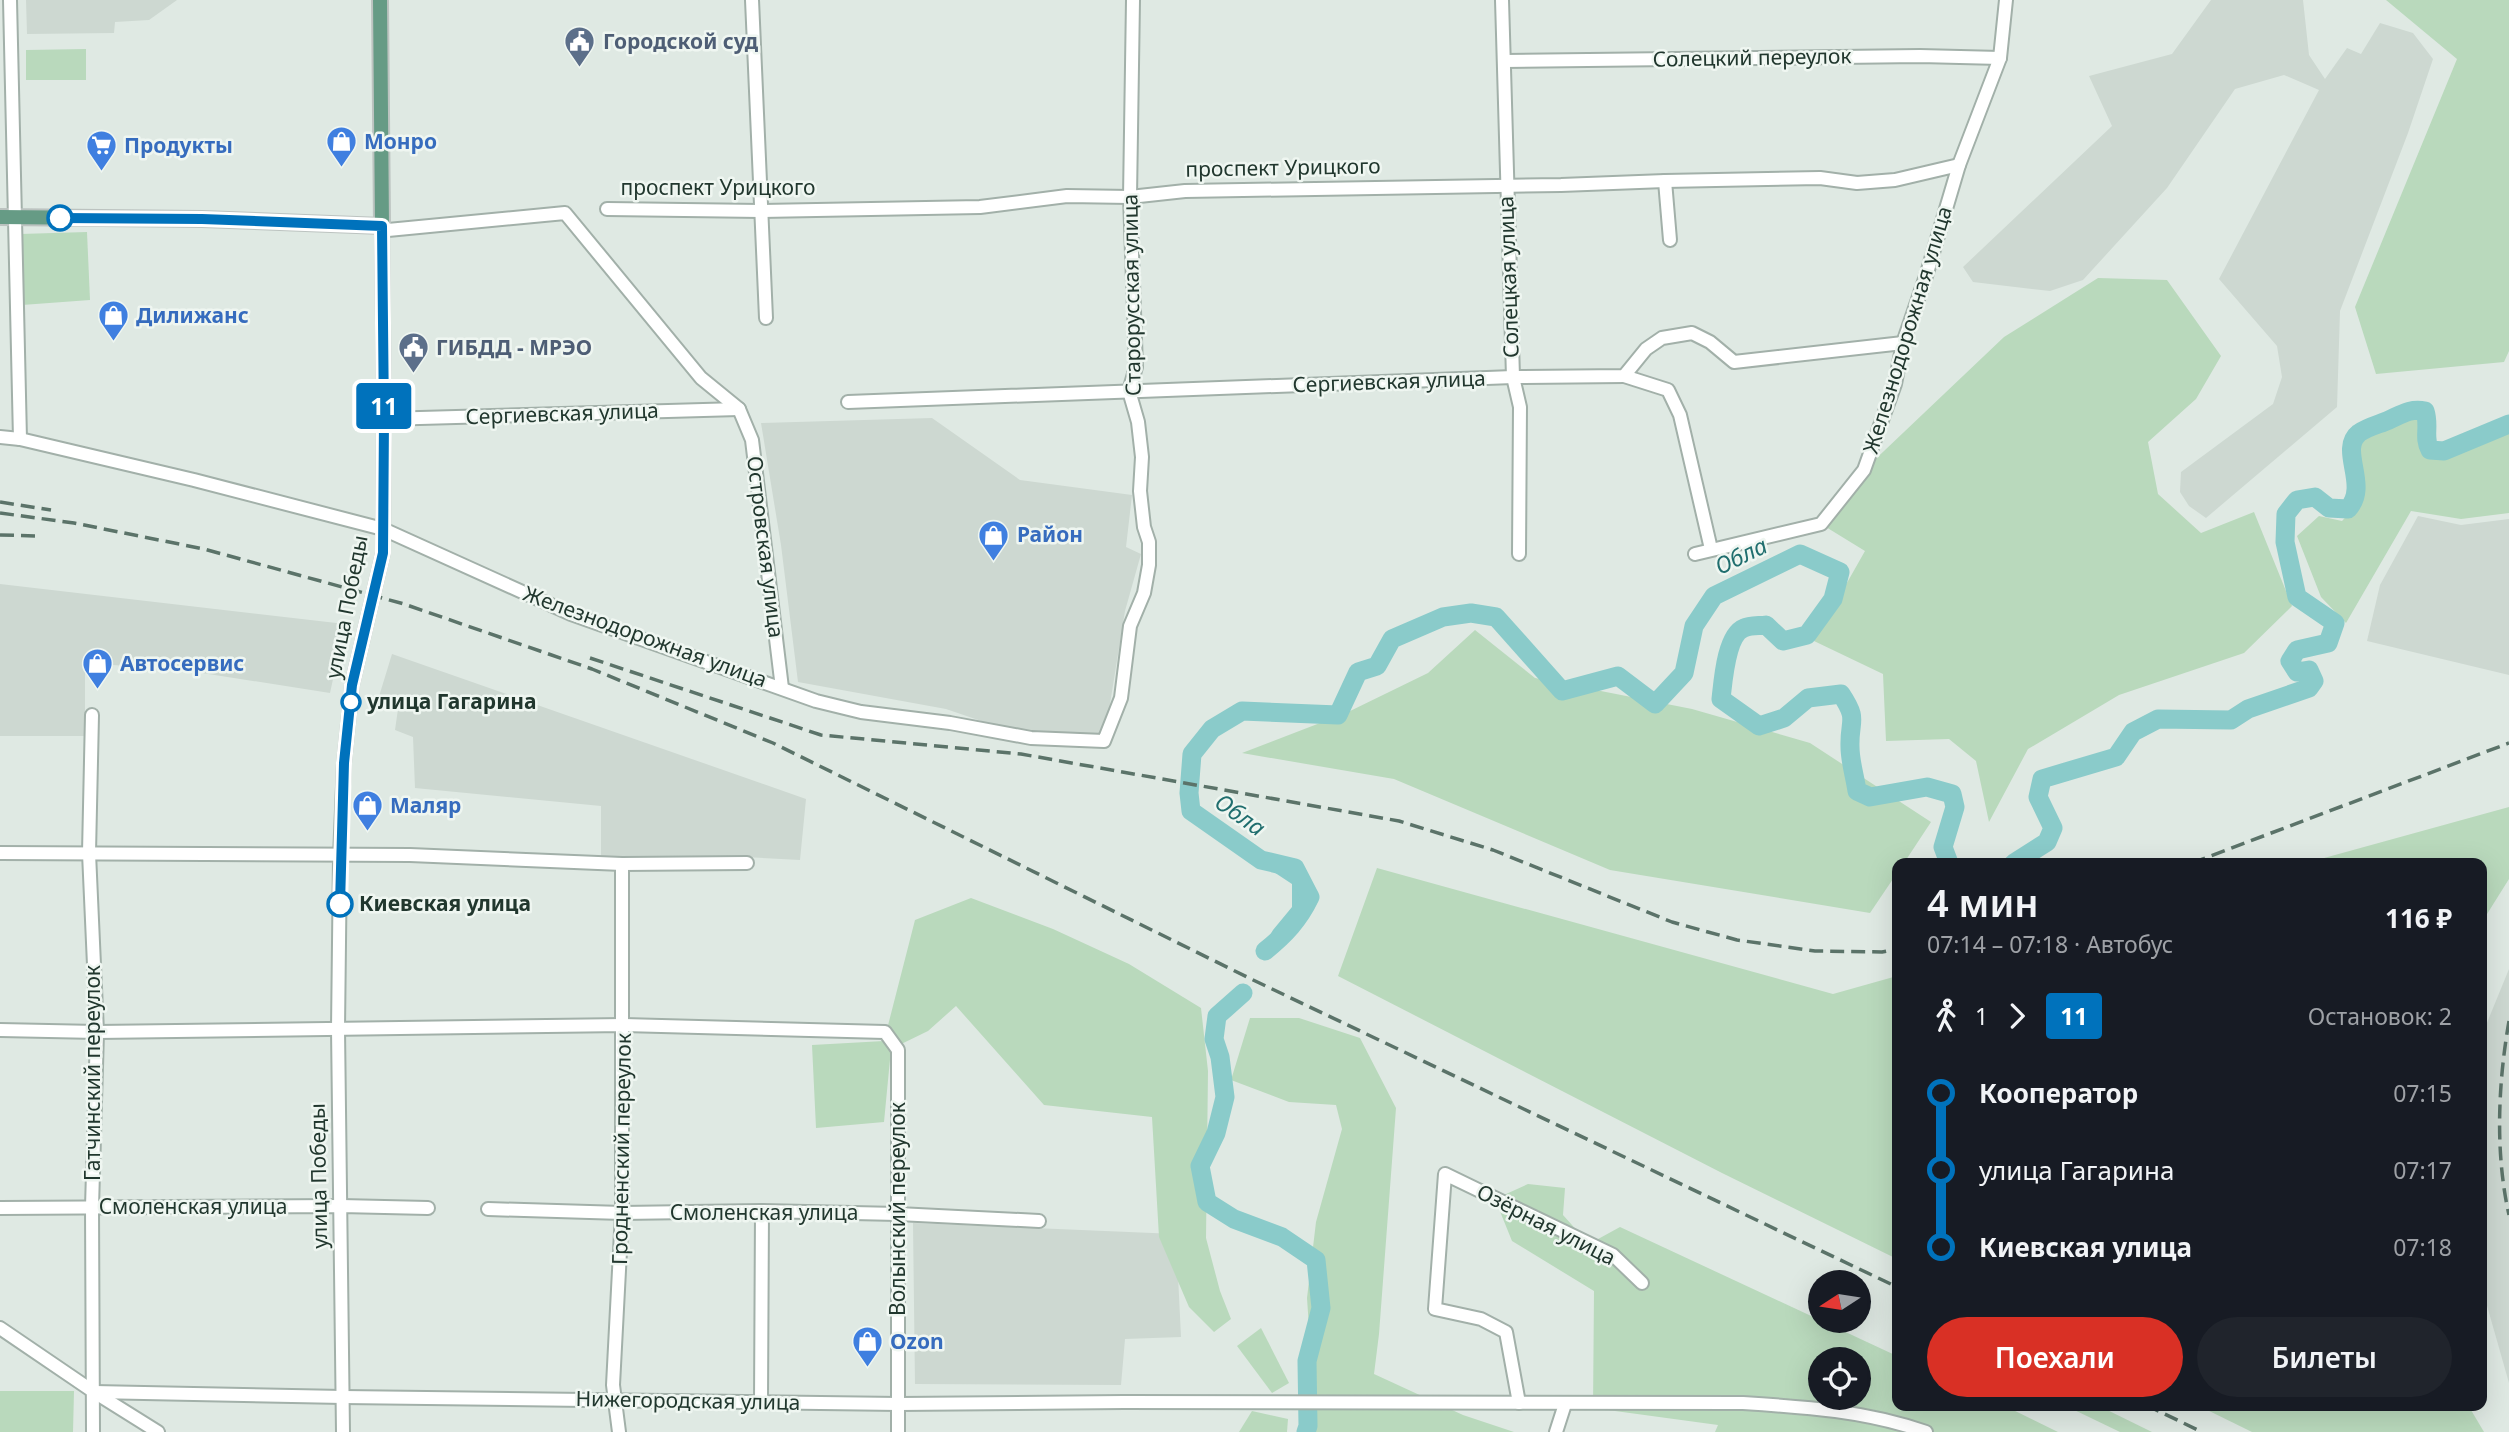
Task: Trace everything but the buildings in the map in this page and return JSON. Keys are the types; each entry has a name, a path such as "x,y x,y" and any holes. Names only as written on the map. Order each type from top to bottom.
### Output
{"main road":[{"name":"улица Победы","path":"380,0 382,226"},
{"path":"7,217 202,219 382,226"}],"street":[{"path":"9,0 7,217 20,439"},
{"path":"752,0 766,318"},
{"name":"Старорусская улица","path":"1130,626 1144,593 1149,565 1149,542 1144,527 1140,491 1142,457 1138,422 1129,391 1136,367 1137,337 1130,197 1133,0"},
{"name":"Солецкая улица","path":"1502,0 1513,377 1520,407 1518,554"},
{"name":"Железнодорожная улица","path":"1695,554 1821,524 1864,470 1895,384 1903,343 1927,274 1959,165 2000,58 2006,0"},
{"name":"Солецкий переулок","path":"1504,61 1920,56 2000,58"},
{"name":"проспект Урицкого","path":"607,209 761,211 980,206 1067,196 1130,197 1185,191 1506,184 1820,178 1857,183 1895,180 1959,165"},
{"path":"1665,181 1670,240"},
{"path":"382,226 388,230 565,213 701,377 739,409"},
{"name":"улица Победы","path":"343,1432 338,1029 344,763 352,685 383,553 382,226"},
{"path":"1623,376 1646,349 1662,338 1692,333 1710,342 1734,362 1903,343"},
{"name":"Сергиевская улица","path":"848,401 1513,377 1623,376 1668,390 1680,415 1711,549"},
{"name":"Сергиевская улица","path":"384,419 739,409"},
{"name":"Островская улица","path":"739,409 752,440 782,688"},
{"name":"Железнодорожная улица","path":"0,437 20,439 194,480 383,529 571,614 816,701 861,712 950,723 1031,738 1104,741 1121,698 1130,626"},
{"name":"Гатчинский переулок","path":"92,715 89,853 97,1032 92,1207 93,1432"},
{"path":"0,853 410,855 622,864 747,863"},
{"name":"Гродненский переулок","path":"619,1432 614,1399 622,1213 622,864"},
{"path":"0,1030 97,1032 624,1026"},
{"name":"Волынский переулок","path":"624,1026 885,1032 898,1050 898,1432"},
{"name":"Озёрная улица","path":"1519,1403 1506,1332 1481,1320 1435,1310 1445,1174 1614,1255 1642,1283"},
{"name":"Смоленская улица","path":"0,1208 428,1208"},
{"name":"Смоленская улица","path":"488,1209 622,1213 762,1211 1039,1221"},
{"path":"761,1402 762,1211"},
{"path":"0,1328 158,1432"},
{"name":"Нижегородская улица","path":"94,1392 899,1404 1519,1403"},
{"path":"1519,1403 1743,1403 1808,1407 1867,1416 1926,1432"},
{"path":"1556,1432 1566,1404"}],"shaded area":[{"path":"26,0 177,0 149,20 115,22 114,33 27,34"},
{"path":"2211,0 2303,0 2309,55 2325,79 2347,48 2361,54 2380,23 2413,33 2433,59 2408,133 2340,311 2337,407 2206,518 2189,506 2180,492 2181,472 2273,404 2282,377 2277,346 2219,279 2319,90 2284,75 2235,89 2167,188 2083,280 2050,291 1973,282 1963,267 2112,126 2089,76 2172,54"},
{"path":"932,418 1020,480 1132,495 1126,547 1141,554 1125,611 1104,741 1031,738 946,709 798,682 781,545 761,423"},
{"path":"2418,516 2461,525 2509,519 2509,675 2367,641 2380,585"},
{"path":"0,584 345,624 330,693 183,670 85,663 85,736 0,736"},
{"path":"392,654 806,799 800,860 725,856 601,858 601,806 415,788 413,737 395,730 398,709 377,703"},
{"path":"2509,969 2509,1383 2487,1306 2487,1023"},
{"path":"913,1223 1176,1234 1181,1337 1125,1339 1121,1385 915,1384"}],"green space":[{"path":"2386,0 2509,0 2509,351 2504,362 2376,374 2355,307 2457,59"},
{"path":"86,49 86,80 26,80 26,50"},
{"path":"87,232 90,300 22,305 20,234"},
{"path":"2098,278 2167,280 2221,356 2196,399 2148,442 2158,494 2201,533 2254,512 2292,606 2244,653 2119,695 2028,749 1989,822 1976,761 1949,739 1886,741 1883,674 1814,641 1865,551 1821,524 1864,470 2004,337"},
{"path":"2415,414 2421,415 2422,444 2427,455 2445,456 2509,430 2509,513 2461,519 2411,511 2346,623 2321,597 2297,536 2319,516 2342,521 2360,502 2362,474 2356,446 2362,437"},
{"path":"1475,630 1535,678 1692,709 1810,743 1931,822 1907,858 1892,858 1892,880 1870,913 1610,870 1394,779 1242,753 1346,713 1428,673"},
{"path":"2509,807 2509,879 2487,914 2487,858 2324,858"},
{"path":"1377,868 1833,994 1892,977 1892,1257 1722,1173 1338,976"},
{"path":"971,898 1053,929 1129,964 1201,1008 1208,1071 1206,1238 1220,1291 1231,1319 1214,1332 1189,1307 1159,1237 1152,1117 1044,1105 956,1006 928,1031 891,1049 884,1122 816,1128 812,1045 884,1041 915,920"},
{"path":"1250,1018 1299,1018 1360,1038 1396,1108 1374,1374 1463,1415 1514,1432 1316,1432 1307,1298 1316,1222 1342,1129 1336,1105 1289,1102 1231,1080"},
{"path":"1528,1184 1565,1188 1563,1215 1589,1244 1620,1227 1808,1315 1808,1334 1850,1334 1892,1354 1892,1411 2015,1411 2058,1432 1715,1432 1718,1425 1593,1408 1594,1291 1512,1241 1495,1199"},
{"path":"1261,1328 1289,1383 1272,1393 1237,1346"},
{"path":"0,1391 74,1391 73,1432 0,1432"},
{"path":"1252,1411 1288,1419 1287,1432 1239,1432"},
{"path":"2076,1411 2109,1411 2152,1432 2120,1432"},
{"path":"2209,1411 2472,1411 2484,1432 2252,1432"}],"water":[{"path":"1191,811 1261,860 1295,868 1310,897 1291,927 1265,951 1264,946 1273,930 1292,907 1292,884 1182,814"}],"waterway":[{"name":"Обла","path":"2022,858 2047,842 2053,828 2038,797 2042,779 2116,757 2133,732 2158,719 2231,720 2248,709 2309,688 2314,681 2309,670 2297,672 2290,661 2297,650 2328,643 2335,623 2297,597 2285,542 2286,514 2297,500 2315,497 2329,508 2348,509 2354,500 2356,489 2352,449 2353,440 2359,433 2407,412 2425,411 2430,450 2444,451 2509,424"},
{"name":"Обла","path":"1265,951 1291,927 1310,897 1295,868 1261,860 1191,811 1189,793 1192,754 1212,729 1242,711 1338,715 1358,672 1377,666 1392,639 1443,617 1471,613 1496,617 1562,691 1618,676 1655,704 1684,673 1694,626 1714,596 1800,554 1840,572 1833,599 1807,635 1783,641 1766,625 1746,627 1738,632 1726,660 1721,699 1759,726 1784,718 1808,698 1841,694 1852,720 1850,752 1857,791 1870,797 1927,787 1952,794 1955,807 1943,847 1947,858"},
{"name":"Обла","path":"1243,993 1217,1016 1214,1039 1220,1057 1225,1097 1216,1133 1200,1166 1207,1202 1234,1219 1282,1237 1316,1260 1321,1308 1307,1361 1306,1432"}],"railway":[{"path":"0,502 51,510"},
{"path":"0,513 74,523 204,549 404,604 592,669 773,743 1249,978 1892,1285"},
{"path":"0,535 38,536"},
{"path":"590,658 821,735 1021,754 1399,821 1493,850 1672,922 1737,940 1815,951 1892,950"},
{"path":"2205,858 2509,743"},
{"path":"2509,1021 2500,1094 2500,1143 2509,1215"},
{"path":"2158,1411 2202,1432"}],"bus line":[{"name":"11","path":"60,218 202,219 382,226 383,553 352,685 344,763 340,904"}],"place":[{"name":"Городской суд","path":"580,69"},
{"name":"Монро","path":"341,169"},
{"name":"Продукты","path":"101,173"},
{"name":"Дилижанс","path":"113,343"},
{"name":"ГИБДД - МРЭО","path":"413,375"},
{"name":"Район","path":"994,562"},
{"name":"Автосервис","path":"97,691"},
{"name":"улица Гагарина","path":"351,702"},
{"name":"Маляр","path":"367,833"},
{"name":"Киевская улица","path":"340,904"},
{"name":"Ozon","path":"867,1369"}]}
